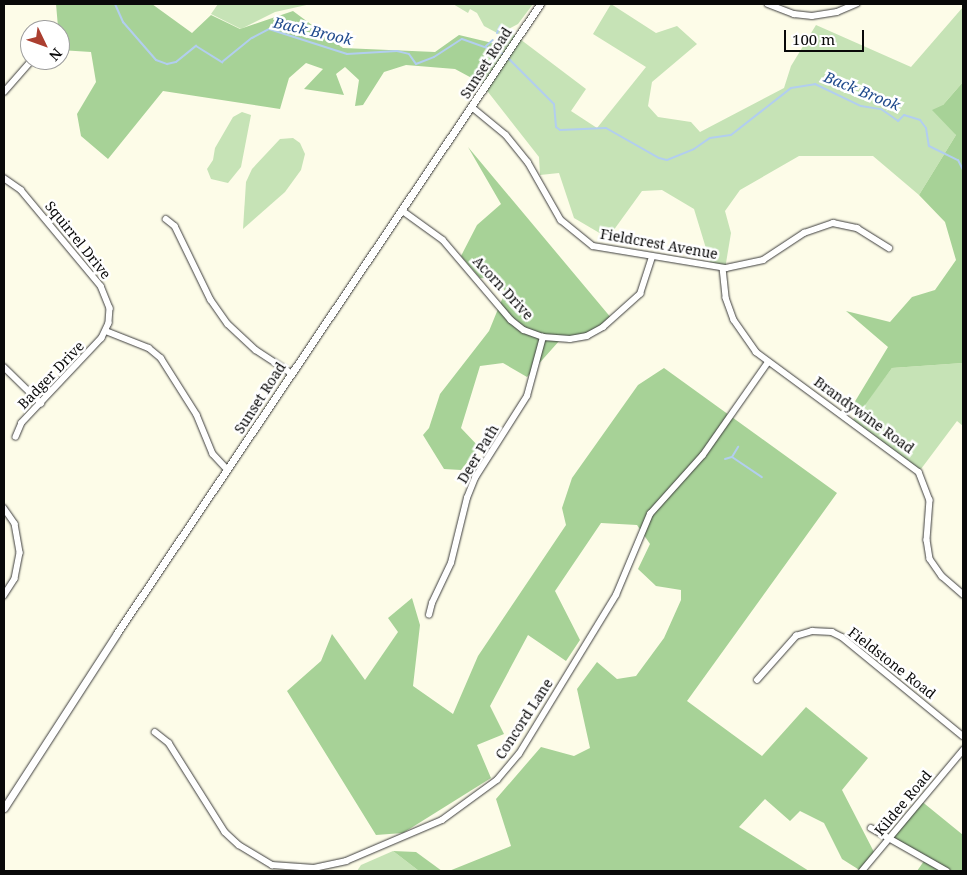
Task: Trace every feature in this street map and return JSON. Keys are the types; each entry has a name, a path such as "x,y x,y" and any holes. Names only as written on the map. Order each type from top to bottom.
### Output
{"street":[{"name":"Sunset Road","path":"4,807 117,633 540,4"},
{"path":"768,4 794,14 812,16 837,12 856,4"},
{"path":"4,92 23,70"},
{"name":"Fieldcrest Avenue","path":"472,107 506,135 528,162 561,220 584,241 593,246 652,258 723,268 762,260 804,233 828,223 857,228 889,248"},
{"name":"Squirrel Drive","path":"4,178 21,190 101,286 110,308 106,330"},
{"name":"Acorn Drive","path":"402,211 443,240 511,320 524,330 543,338 570,339 587,336 603,327 640,294 652,258"},
{"path":"166,219 175,226 211,300 228,324 256,350 291,373"},
{"name":"Brandywine Road","path":"723,268 726,298 734,320 744,338 768,362 919,472 930,500 927,540 930,559 942,576 963,594"},
{"path":"106,330 149,348 161,358 197,415 214,454 228,470"},
{"name":"Badger Drive","path":"16,437 20,426 96,346 106,330"},
{"name":"Deer Path","path":"430,615 432,603 451,563 467,498 475,478 527,396 543,338"},
{"name":"Concord Lane","path":"155,732 169,743 225,832 247,851 272,865 314,868 346,861 442,820 497,780 519,754 616,594 650,514 703,455 768,362"},
{"path":"4,367 41,403"},
{"path":"4,508 15,524 20,553 15,578 4,596"},
{"name":"Fieldstone Road","path":"757,680 796,636 812,631 832,632 842,637 963,736"},
{"name":"Kildee Road","path":"862,871 963,750"},
{"path":"871,828 947,871"},
{"path":"269,871 272,865"}],"green space":[{"path":"56,4 152,4 192,33 211,15 240,29 293,11 343,48 435,52 459,35 505,46 481,83 455,69 406,65 384,72 363,105 355,106 359,80 345,67 336,74 344,95 304,89 323,69 306,63 289,78 280,109 163,91 108,159 81,136 77,114 96,82 91,52 70,51 70,20 57,20"},
{"path":"218,4 311,4 275,12 241,29 211,14"},
{"path":"453,4 533,4 518,24 499,34 484,26 477,13 470,9 468,13"},
{"path":"611,4 656,33 677,26 697,44 652,82 648,106 658,117 691,122 700,132 784,88 791,66 816,25 911,67 963,7 963,82 943,105 956,135 919,195 873,156 799,156 740,190 725,211 731,233 725,269 712,268 694,209 662,190 642,191 608,238 574,218 559,173 540,175 539,157 481,83 512,33 586,89 571,111 597,128 646,67 593,34"},
{"path":"963,82 963,363 892,368 857,416 851,408 888,347 846,311 890,322 912,297 935,290 956,260 945,222 919,195 956,135 932,110 943,105"},
{"path":"242,112 251,115 241,167 228,183 211,179 207,169 213,160 215,148 233,117"},
{"path":"293,138 300,143 305,154 301,170 285,192 243,229 246,182 252,169 280,139"},
{"path":"468,147 612,319 580,339 560,340 527,377 503,363 480,366 461,428 479,447 461,470 444,469 423,435 429,428 440,394 489,331 505,292 499,279 480,278 461,256 477,225 501,204"},
{"path":"963,363 963,426 957,421 918,473 852,421 892,368"},
{"path":"664,368 837,493 687,701 762,756 806,707 868,758 842,790 875,854 861,871 842,859 824,823 800,811 790,821 765,799 739,827 809,871 449,871 511,846 496,799 541,747 574,756 590,748 577,689 597,662 617,679 636,676 664,638 681,600 681,590 656,586 638,569 650,544 637,525 601,523 555,591 580,640 566,661 528,635 490,706 504,734 477,745 491,778 403,833 376,835 287,691 321,661 332,634 365,680 398,632 388,618 412,598 420,625 413,686 453,714 478,656 566,525 562,508 572,478 638,385"},
{"path":"920,800 963,835 963,871 917,871 924,861 886,840"},
{"path":"393,851 419,871 357,871 361,865"},
{"path":"393,851 416,852 442,871 419,871"}],"waterway":[{"name":"Back Brook","path":"115,4 123,22 156,60 167,64 176,62 196,46 222,62 252,38 269,29 347,54 397,51 409,54 416,64 434,57 462,39 504,54"},
{"path":"497,33 500,26"},
{"name":"Back Brook","path":"486,46 493,40"},
{"name":"Back Brook","path":"507,57 554,104 556,127 560,130 606,128 659,158 667,160 694,149 710,138 731,135 791,88 815,84 861,106 881,109 898,121 904,115 920,120 926,128 929,146 958,160 963,170"},
{"path":"725,459 732,457 738,447"},
{"path":"732,457 762,477"}]}
